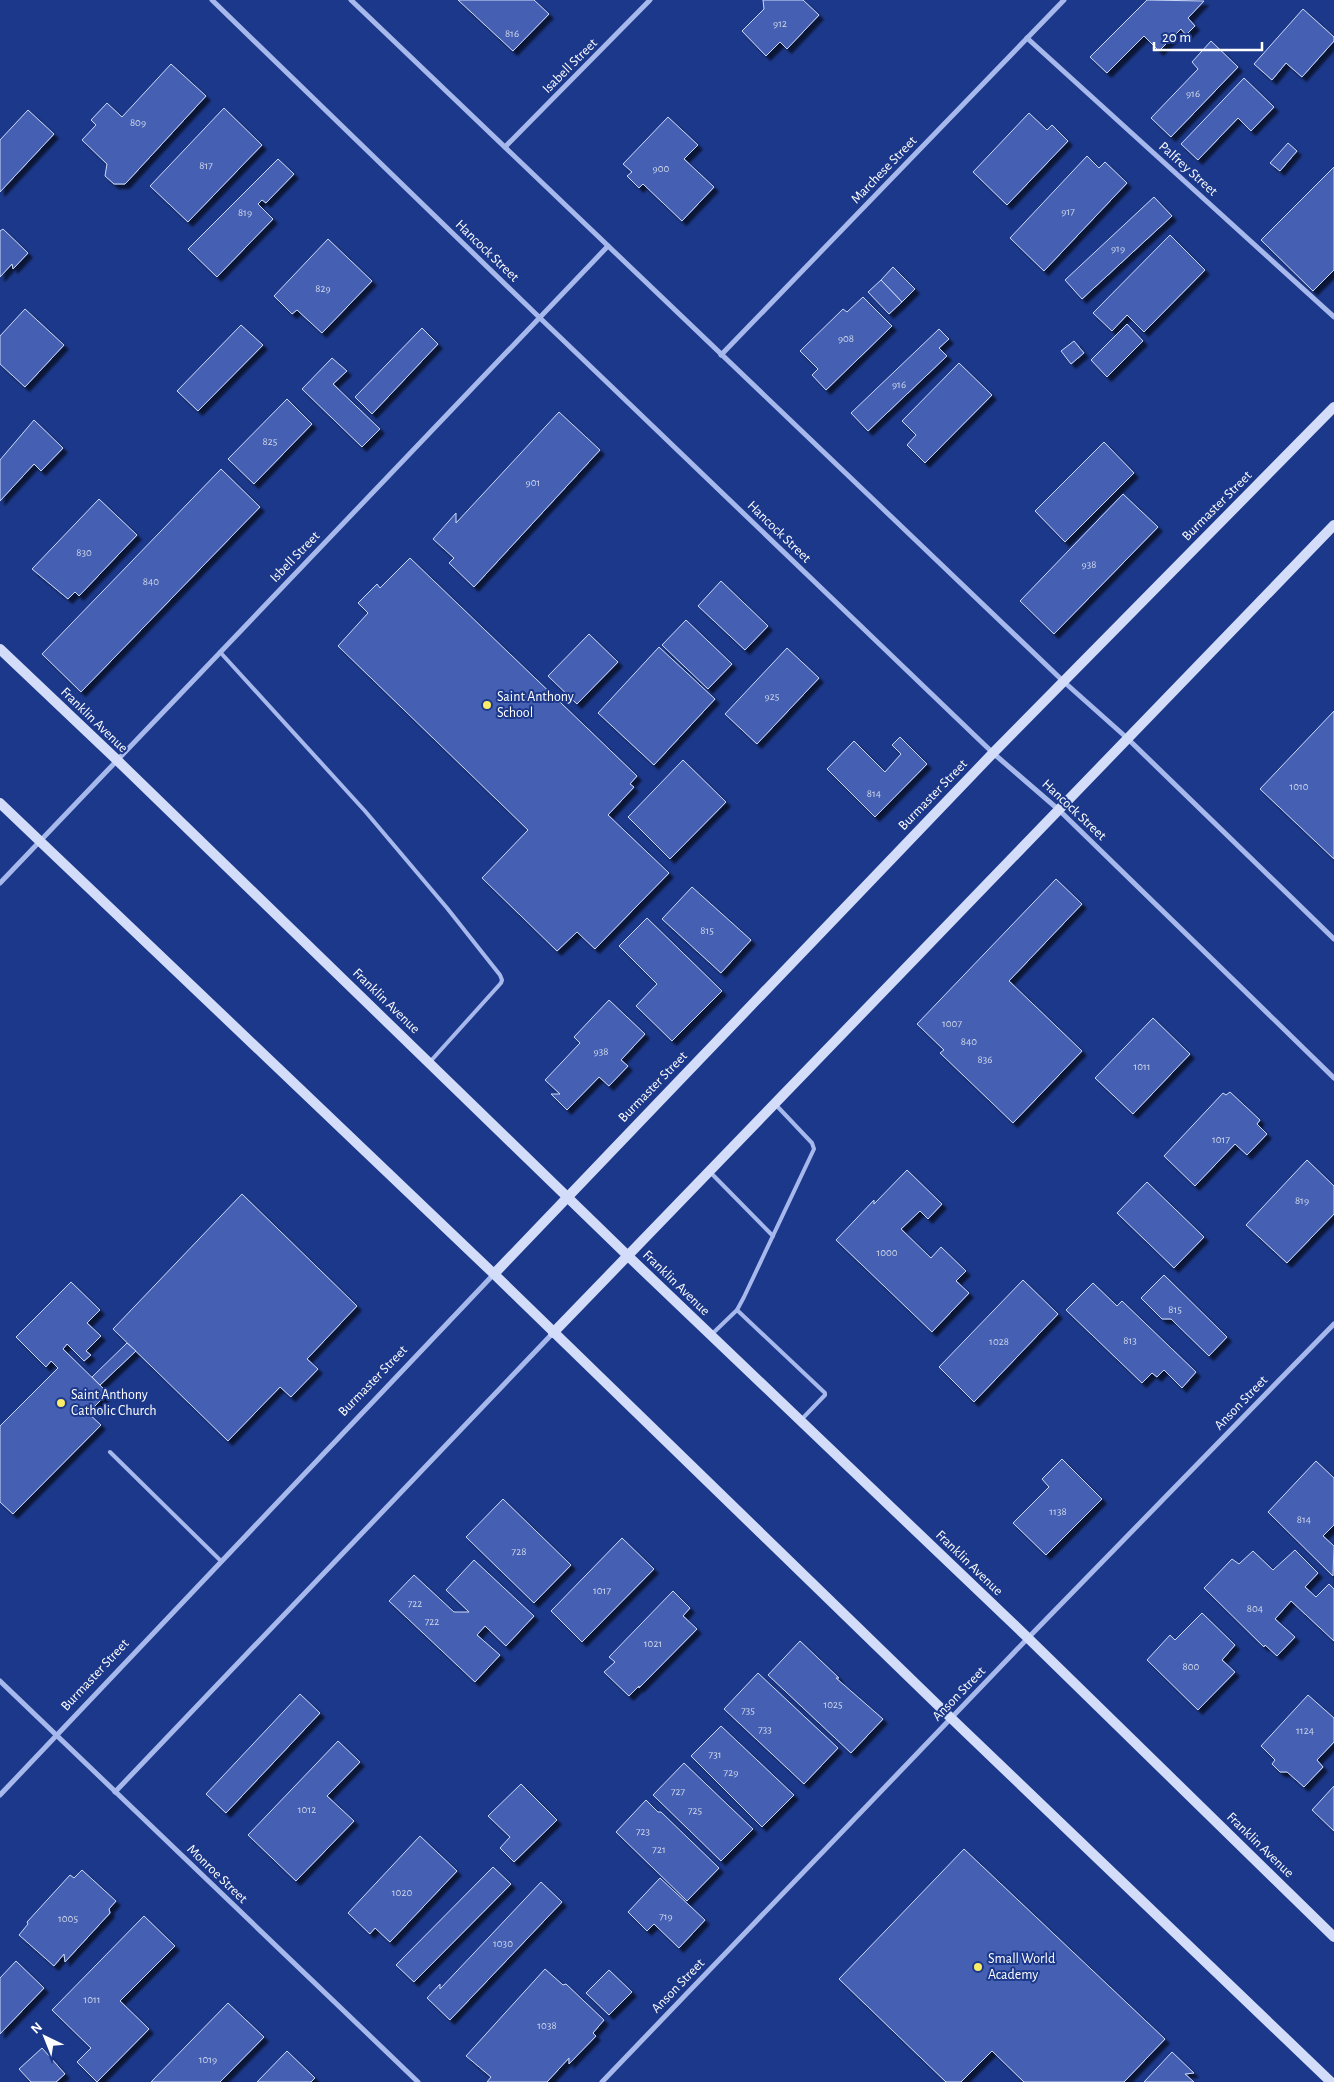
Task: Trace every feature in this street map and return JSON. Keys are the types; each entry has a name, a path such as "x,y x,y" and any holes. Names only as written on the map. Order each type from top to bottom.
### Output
{"main road":[{"name":"Burmaster Street","path":"494,1274 1063,681 1334,407"},
{"path":"553,1333 1334,525"},
{"name":"Franklin Avenue","path":"0,649 118,760 628,1255 1028,1638 1334,1937"},
{"path":"0,803 494,1274 951,1718 1331,2082"}],"street":[{"name":"Hancock Street","path":"212,0 540,318 994,753 1058,810 1334,1078"},
{"path":"351,0 721,356 1063,681 1127,738 1334,940"},
{"name":"Isabell Street","path":"505,147 650,0"},
{"name":"Marchese Street","path":"721,356 1064,0"},
{"name":"Palfrey Street","path":"1027,38 1334,317"},
{"name":"Isbell Street","path":"0,883 608,246"},
{"name":"Burmaster Street","path":"0,1795 494,1274"},
{"name":"Anson Street","path":"602,2082 1028,1638 1334,1324"},
{"path":"115,1792 553,1333"},
{"name":"Monroe Street","path":"0,1682 418,2082"}],"lane":[{"path":"220,652 365,811 447,908 500,975 501,983 429,1062"},
{"path":"711,1335 737,1310 814,1149 812,1143 774,1104"},
{"path":"709,1171 773,1236"},
{"path":"737,1310 825,1392 825,1395 801,1421"},
{"path":"110,1452 222,1560"}],"building":[{"path":"458,0 534,0 549,14 513,51"},
{"path":"763,0 803,0 819,15 787,49 780,42 766,56 742,31 764,9"},
{"path":"1147,0 1204,1 1188,18 1195,26 1186,35 1181,29 1159,51 1144,36 1107,73 1090,57"},
{"path":"1303,9 1334,37 1334,41 1302,77 1286,63 1272,80 1254,64"},
{"path":"1211,41 1238,67 1171,137 1151,118 1198,69 1192,62"},
{"path":"171,64 206,96 125,184 114,184 105,176 107,164 82,140 96,125 91,120 107,103 122,117"},
{"path":"1244,78 1274,107 1251,131 1238,118 1198,160 1181,144"},
{"path":"224,108 262,145 188,222 150,186"},
{"path":"28,110 54,134 0,192 0,140"},
{"path":"1029,113 1047,130 1052,125 1068,141 1007,205 973,172"},
{"path":"668,117 698,145 684,159 714,187 682,221 643,184 639,188 627,176 632,172 623,164"},
{"path":"1288,143 1297,151 1280,171 1270,163"},
{"path":"1087,156 1099,168 1105,162 1127,183 1044,271 1010,238"},
{"path":"278,159 294,174 266,203 262,200 258,204 273,219 217,277 188,249"},
{"path":"1334,167 1334,270 1313,291 1261,240"},
{"path":"1154,197 1172,216 1082,299 1065,280"},
{"path":"3,229 28,253 13,269 12,264 0,277 0,231"},
{"path":"1170,235 1205,270 1144,332 1127,315 1112,331 1093,313"},
{"path":"328,239 372,281 322,333 297,310 292,314 274,296"},
{"path":"893,267 915,289 902,302 881,280"},
{"path":"881,280 902,302 889,314 868,292"},
{"path":"863,297 892,326 826,390 812,375 818,369 800,351 843,309 847,312"},
{"path":"25,309 64,345 25,387 0,364 0,336"},
{"path":"1127,324 1143,341 1107,377 1091,360"},
{"path":"241,325 263,345 198,411 177,391"},
{"path":"422,328 438,344 372,414 355,397"},
{"path":"939,329 949,339 939,348 947,356 868,431 851,413"},
{"path":"1074,341 1084,353 1071,364 1061,351"},
{"path":"332,358 347,371 333,384 380,429 362,447 302,389"},
{"path":"959,363 992,395 925,463 907,445 916,435 902,421"},
{"path":"287,399 312,424 254,484 228,459"},
{"path":"559,412 600,450 474,587 449,563 454,558 433,539 456,513 456,523"},
{"path":"34,420 63,448 41,471 34,464 0,501 0,460"},
{"path":"1104,442 1134,473 1065,542 1035,511"},
{"path":"221,469 260,507 81,692 42,654"},
{"path":"1123,494 1158,527 1054,634 1020,601"},
{"path":"99,499 137,535 79,596 75,592 68,599 32,569"},
{"path":"410,558 637,776 630,784 634,787 608,815 669,873 595,949 577,932 557,951 482,878 528,830 338,646 368,613 358,603 377,584 380,588"},
{"path":"721,581 768,626 745,650 698,606"},
{"path":"686,620 732,664 708,689 662,645"},
{"path":"589,634 618,662 577,704 548,676"},
{"path":"659,647 715,699 654,765 598,713"},
{"path":"787,648 819,678 757,744 725,714"},
{"path":"1334,711 1334,859 1260,789"},
{"path":"900,737 927,764 875,817 827,769 854,741 885,772 901,754 892,745"},
{"path":"683,760 726,802 670,859 628,817"},
{"path":"1056,879 1082,904 1009,981 1082,1051 1013,1123 940,1053 944,1050 917,1024"},
{"path":"692,887 751,940 721,973 662,919"},
{"path":"647,918 722,991 672,1041 636,1006 657,984 619,946"},
{"path":"609,1000 645,1034 621,1060 628,1066 609,1086 599,1077 567,1110 551,1094 560,1094 545,1080 580,1043 574,1037"},
{"path":"1153,1018 1190,1054 1133,1114 1095,1078"},
{"path":"1230,1092 1260,1120 1257,1124 1267,1134 1247,1155 1235,1144 1195,1186 1164,1156 1223,1093 1226,1095"},
{"path":"1307,1160 1334,1186 1334,1214 1287,1263 1246,1225"},
{"path":"907,1170 942,1204 928,1219 920,1211 901,1229 931,1258 941,1247 966,1271 956,1281 969,1293 932,1332 836,1240 874,1200 874,1204"},
{"path":"1147,1182 1204,1237 1174,1268 1117,1213"},
{"path":"242,1194 357,1306 307,1359 318,1369 291,1397 280,1387 228,1441 113,1329"},
{"path":"1164,1275 1227,1337 1209,1356 1171,1319 1162,1319 1141,1298"},
{"path":"1023,1280 1058,1314 974,1402 939,1367"},
{"name":"Saint Anthony Catholic Church","path":"71,1282 100,1310 87,1323 101,1336 86,1351 91,1355 84,1361 67,1344 63,1349 108,1393 88,1413 101,1425 13,1514 0,1502 0,1426 58,1368 51,1361 46,1367 16,1337"},
{"path":"1093,1283 1117,1306 1122,1301 1196,1372 1182,1388 1164,1370 1157,1377 1152,1373 1142,1383 1066,1310"},
{"path":"127,1343 136,1351 100,1385 92,1377"},
{"path":"1062,1459 1102,1499 1046,1555 1013,1523 1049,1487 1042,1479"},
{"path":"1316,1461 1334,1478 1334,1525 1323,1536 1334,1546 1333,1576 1268,1512"},
{"path":"503,1499 571,1565 534,1603 466,1537"},
{"path":"622,1538 654,1569 582,1642 551,1611"},
{"path":"1295,1550 1318,1573 1305,1587 1316,1597 1329,1584 1334,1589 1334,1641 1291,1601 1275,1619 1295,1637 1277,1656 1265,1645 1264,1647 1204,1588 1232,1559 1239,1564 1253,1551 1273,1570"},
{"path":"474,1560 534,1616 506,1646 485,1626 477,1635 500,1655 475,1682 389,1601 414,1575 454,1612 469,1612 446,1590"},
{"path":"673,1591 690,1608 683,1616 697,1629 629,1696 604,1672 615,1662 609,1657"},
{"path":"1202,1613 1235,1645 1222,1660 1235,1672 1198,1710 1147,1660 1170,1635 1175,1640"},
{"path":"800,1641 839,1678 836,1678 883,1719 851,1753 768,1675"},
{"path":"758,1673 838,1748 804,1784 724,1709"},
{"path":"300,1694 320,1713 226,1813 206,1794"},
{"path":"1308,1695 1334,1718 1334,1742 1317,1760 1323,1767 1304,1787 1287,1772 1280,1772 1272,1764 1275,1760 1261,1746"},
{"path":"721,1726 794,1795 762,1827 691,1756"},
{"path":"338,1741 360,1762 327,1796 354,1821 296,1881 248,1835"},
{"path":"684,1763 753,1829 721,1861 653,1795"},
{"path":"521,1784 557,1820 514,1862 500,1848 510,1837 488,1816"},
{"path":"1334,1786 1334,1831 1312,1810"},
{"path":"646,1800 719,1868 687,1901 616,1832"},
{"path":"420,1836 457,1871 390,1942 375,1928 370,1934 348,1913"},
{"path":"964,1849 1165,2039 1124,2082 1024,2082 992,2051 961,2082 946,2082 839,1979"},
{"path":"493,1867 511,1884 414,1982 396,1965"},
{"path":"82,1870 116,1901 109,1909 110,1913 65,1962 64,1954 54,1966 19,1935 28,1924 27,1922 70,1875 74,1878"},
{"path":"660,1878 705,1920 679,1948 654,1924 647,1931 628,1912"},
{"path":"541,1882 562,1902 450,2020 427,1998 440,1984 440,1989"},
{"path":"144,1916 175,1946 120,2001 149,2029 97,2082 77,2062 91,2048 52,2010"},
{"path":"16,1961 44,1988 0,2034 0,1978"},
{"path":"545,1969 563,1985 566,1984 604,2020 593,2033 596,2036 569,2064 569,2058 547,2082 487,2082 491,2077 466,2056"},
{"path":"609,1970 632,1992 609,2015 586,1993"},
{"path":"228,2003 264,2037 220,2082 151,2082"},
{"path":"42,2048 65,2074 56,2082 31,2082 19,2069"},
{"path":"287,2051 315,2078 311,2082 257,2082"},
{"path":"1172,2052 1194,2073 1185,2074 1194,2082 1144,2082"}],"place":[{"name":"Saint Anthony School","path":"487,705"},
{"name":"Saint Anthony Catholic Church","path":"61,1403"},
{"name":"Small World Academy","path":"978,1967"}]}
